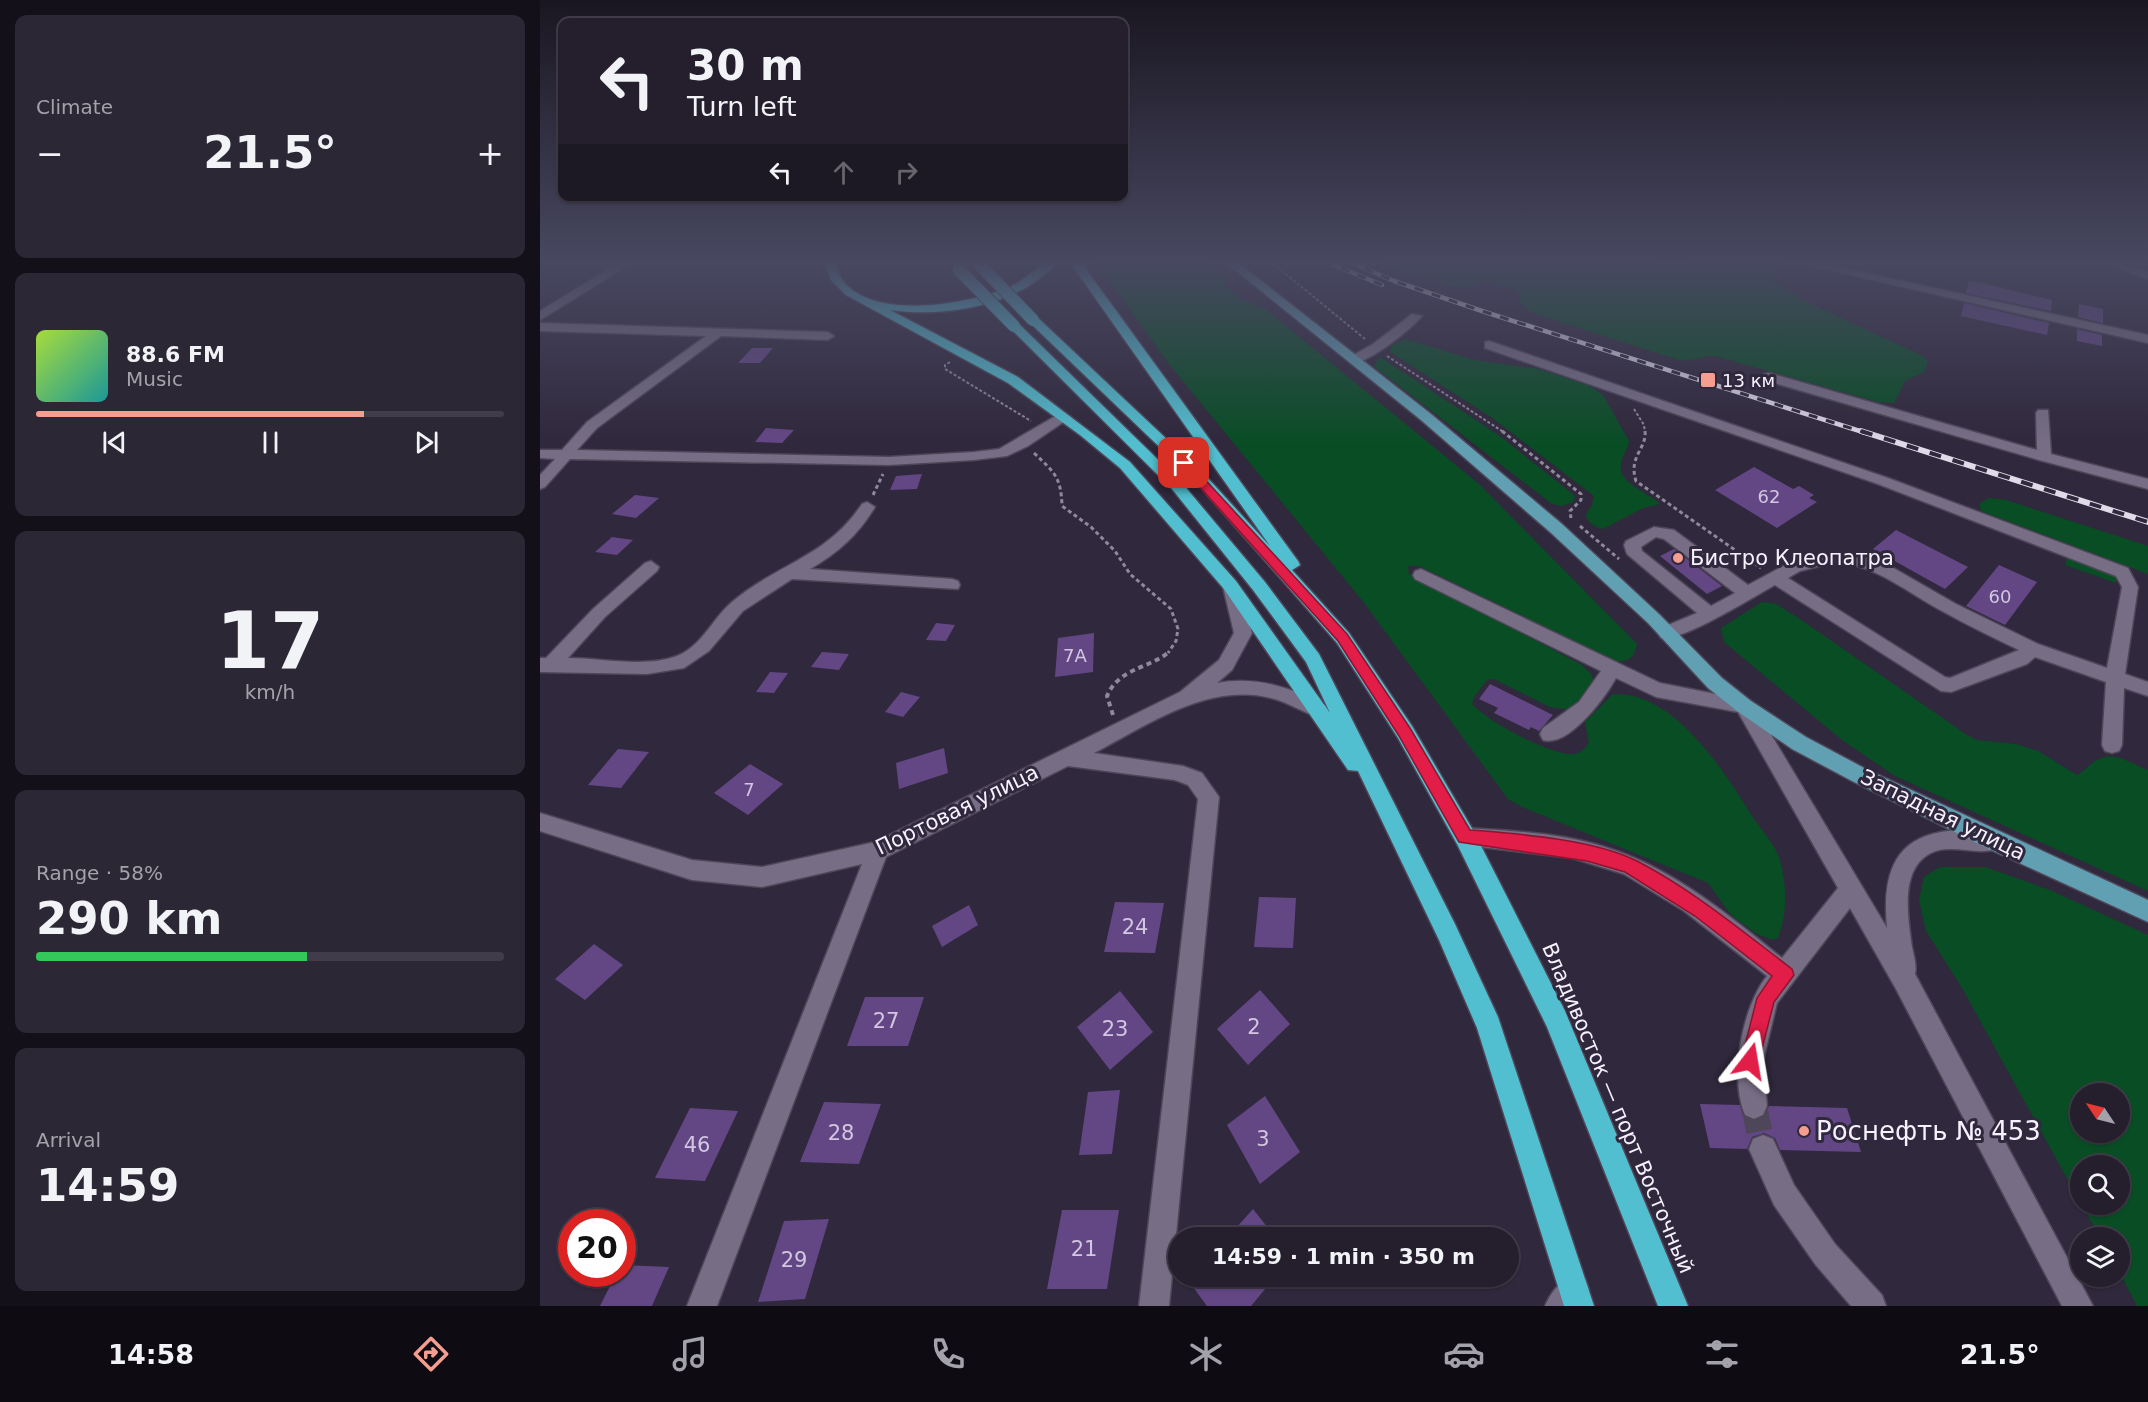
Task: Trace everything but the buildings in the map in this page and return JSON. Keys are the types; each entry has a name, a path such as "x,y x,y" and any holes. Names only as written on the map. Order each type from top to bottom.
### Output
{"highway":[{"path":"902,322 968,354 1013,380 1125,465 1230,585 1390,814"},
{"path":"1010,322 1177,486 1259,586 1313,659 1390,814 1489,1026 1571,1301"},
{"name":"Владивосток — порт Восточный","path":"1035,322 1201,479 1343,638 1405,732 1465,837 1556,1020 1673,1306"},
{"path":"1117,322 1343,638"}],"main road":[{"name":"Западная улица","path":"1306,322 1426,417 1556,528 1667,633 1715,683 1744,706 1799,743 1999,843 2148,911"}],"street":[{"path":"1354,360 1377,347 1409,322"},
{"path":"2071,322 2148,339"},
{"path":"540,327 828,336"},
{"path":"540,484 569,454 592,425 719,332"},
{"path":"1489,345 1883,481 2122,572 2130,588 2115,677 2112,745"},
{"path":"1769,377 2044,457 2148,484"},
{"path":"2043,413 2044,457"},
{"path":"540,453 736,460 890,461 1002,453 1023,443 1064,417"},
{"path":"545,664 657,666 686,660 738,606 846,535 856,526 867,507"},
{"path":"1710,614 1635,554 1632,545 1654,532 1668,534 1748,593"},
{"path":"1667,633 1710,614 1795,567 1826,559 1855,558 1877,566 1950,608 2032,649 2148,689"},
{"path":"545,664 651,567"},
{"path":"790,573 952,585"},
{"path":"1421,575 1611,670 1656,690 1744,706 1905,981 2078,1306"},
{"path":"1775,577 1941,684 1952,685 2021,659 2032,649"},
{"path":"1187,697 1226,665 1243,633 1230,585"},
{"path":"1550,734 1577,717 1595,699 1611,670"},
{"path":"1187,697 1221,687 1246,686 1290,695 1318,710"},
{"name":"Портовая улица","path":"540,822 692,870 762,877 878,851 1187,697"},
{"path":"1065,757 1176,772 1195,779 1209,797 1154,1306"},
{"path":"1465,837 1523,842 1576,851 1630,866 1701,910 1785,975"},
{"path":"1905,981 1898,931 1896,893 1901,868 1912,852 1933,840 1964,837 1999,843"},
{"path":"702,1306 878,851"},
{"path":"1754,1106 1750,1061 1766,998 1851,889"},
{"path":"1763,1149 1784,1195 1826,1254 1871,1306"}],"path":[{"path":"1346,322 1377,347 1507,434 1573,486 1581,494 1581,500 1570,511 1570,518 1623,562"},
{"path":"968,354 945,365 945,369 1035,423"},
{"path":"1637,396 1634,409 1644,425 1646,439 1635,452 1631,470 1636,481 1775,577"},
{"path":"1023,443 1056,474 1061,484 1062,506 1087,522 1117,554 1132,576 1160,595 1171,609 1177,626 1175,645 1150,663 1120,675 1108,689 1107,703 1121,729"},
{"path":"867,507 890,461"}],"green space":[{"path":"1139,322 1281,322 1479,484 1637,644 1631,658 1616,661 1419,566 1408,566 1409,574 1582,665 1591,674 1595,684 1592,692 1571,710 1550,707 1494,679 1487,680 1474,697 1472,704 1491,719 1518,735 1546,748 1570,754 1581,752 1589,743 1585,722 1613,694 1636,697 1657,706 1677,720 1713,758 1777,852 1784,878 1785,898 1784,918 1778,938 1773,940 1757,934 1731,915 1708,883 1522,807 1508,799 1365,604 1169,364"},
{"path":"1560,322 1850,322 1923,356 1928,362 1924,372 1905,381 1894,403 1878,402 1715,356 1679,360"},
{"path":"1405,339 1475,360 1539,369 1590,386 1603,395 1629,441 1621,464 1624,477 1660,504 1643,508 1603,529 1594,526 1586,514 1592,505 1594,496 1491,417 1390,352 1391,346"},
{"path":"1380,357 1500,436 1575,496 1573,502 1562,506 1552,504 1376,368 1374,365"},
{"path":"1989,498 2006,500 2148,546 2148,574 1981,511 1979,504"},
{"path":"2068,555 2118,573 2116,583 2065,565"},
{"path":"1762,602 1776,604 1800,619 1977,740 2016,744 2038,751 2077,775 2097,760 2109,756 2148,770 2148,891 1895,776 1842,740 1724,642 1721,628"},
{"path":"1940,867 1985,867 2050,890 2148,935 2148,1306 2137,1306 2127,1287 2130,1287 2130,1227 2094,1227 2088,1215 2130,1215 2130,1155 2070,1155 2070,1184 1962,988 1926,931 1919,900 1924,877"}],"tunnel":[{"path":"1754,1106 1763,1149"}],"railway":[{"path":"1516,322 1866,433"},
{"path":"1861,431 2148,522"}],"place":[{"name":"13 км","path":"1708,380"},
{"name":"Бистро Клеопатра","path":"1678,558"},
{"name":"Роснефть № 453","path":"1804,1131"}],"route":[{"path":"1184,463 1201,479 1343,638 1405,732 1465,837 1523,842 1587,853 1630,866 1701,910 1785,975 1766,998 1750,1061"}]}
